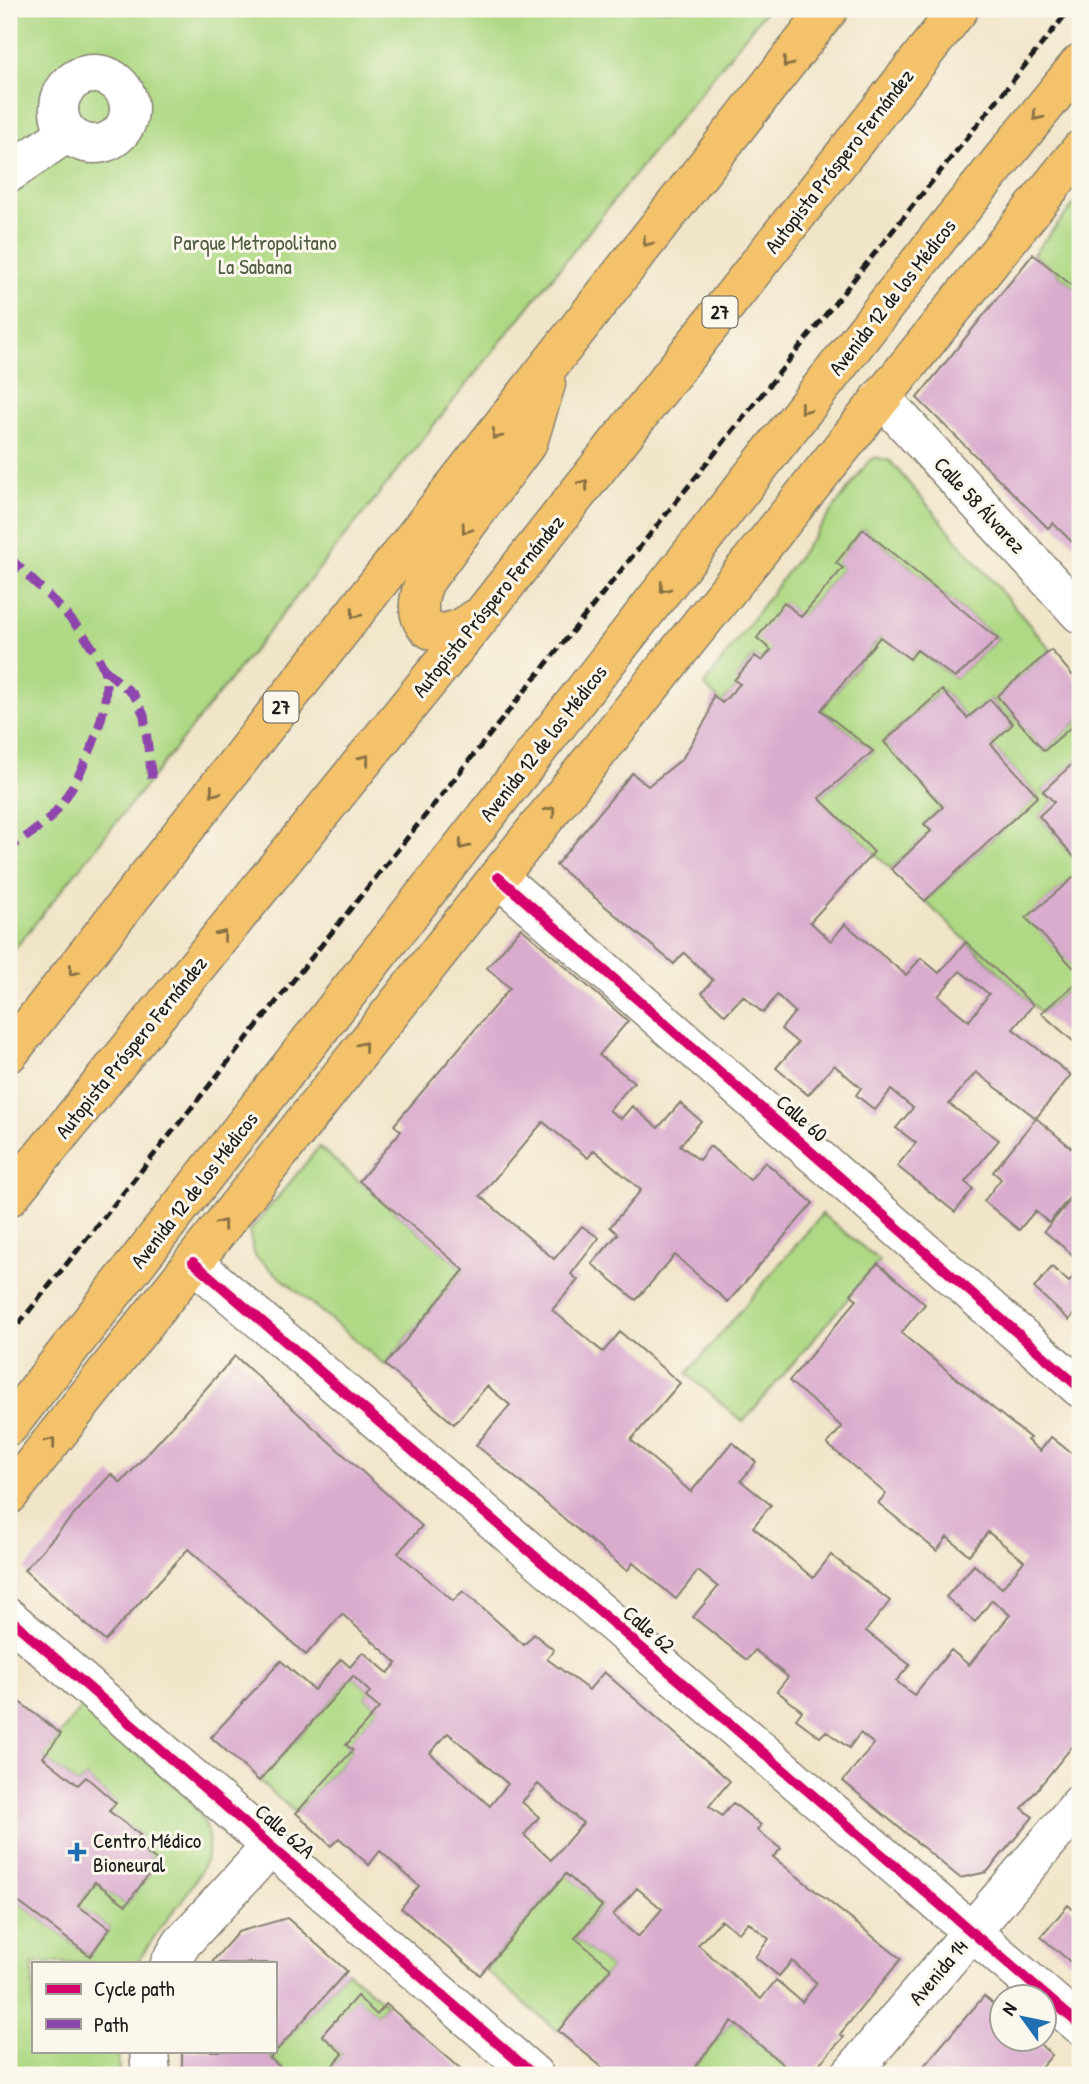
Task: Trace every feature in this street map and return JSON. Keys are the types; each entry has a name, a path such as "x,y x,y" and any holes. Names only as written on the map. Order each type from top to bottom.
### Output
{"main road":[{"name":"27","path":"9,1053 829,9"},
{"name":"Autopista Próspero Fernández","path":"9,1197 482,615 959,9"},
{"name":"Avenida 12 de los Médicos","path":"9,1426 933,244 1080,63"},
{"name":"Avenida 12 de los Médicos","path":"9,1495 498,877 1080,150"},
{"path":"482,615 457,629 438,632 424,624 417,613 417,598 425,582 528,442 553,362"}],"street":[{"path":"9,173 67,133"},
{"name":"Calle 58 Álvarez","path":"881,397 1080,614"},
{"name":"Calle 60","path":"498,877 1080,1388"},
{"name":"Calle 62","path":"193,1262 1080,2025"},
{"name":"Calle 62A","path":"9,1618 534,2075"},
{"name":"Avenida 14","path":"850,2075 1080,1804"},
{"path":"171,1962 182,1943 272,1845"}],"green space":[{"name":"Parque Metropolitano La Sabana","path":"9,9 767,9 9,956"},
{"path":"1080,197 1080,292 1033,254"},
{"path":"875,457 890,461 1051,650 998,696 1044,751 1080,719 1080,757 1043,791 1054,802 1039,816 1080,864 1080,872 1027,918 1074,967 1080,962 1080,980 1041,1013 925,901 1038,796 991,744 1013,724 991,699 967,718 942,690 884,741 943,807 924,824 931,831 891,869 819,798 873,751 821,710 880,637 910,658 917,650 955,678 998,639 863,529 837,563 843,568 801,617 784,603 771,650 762,661 754,656 735,679 740,684 722,703 704,685 868,462"},
{"path":"319,1147 464,1270 385,1365 255,1256 249,1232"},
{"path":"822,1214 880,1261 743,1422 687,1374"},
{"path":"353,1676 370,1692 366,1697 379,1708 347,1745 353,1750 296,1813 259,1781"},
{"path":"82,1706 189,1799 201,1815 207,1831 208,1846 199,1875 138,1962 32,1962 32,2052 118,2052 119,2073 9,2075 9,1895 90,1956 110,1928 78,1906 95,1882 126,1905 158,1862 134,1843 140,1835 109,1811 115,1802 86,1777 78,1785 43,1757"},
{"path":"566,1874 602,1906 575,1938 611,1968 558,2031 485,1970"},
{"path":"347,1971 386,2004 377,2015 357,1997 323,2035 343,2054 324,2075 289,2075 270,2058"},
{"path":"732,2021 795,2075 705,2075 695,2066"}],"building":[{"path":"1033,254 1080,292 1080,550 1053,523 1048,528 917,398"},
{"path":"863,529 998,639 955,678 917,650 910,659 880,637 821,710 873,751 819,798 874,852 810,922 831,941 845,924 906,975 921,958 939,973 966,942 1033,1005 1013,1029 1071,1075 1036,1118 976,1072 949,1104 999,1140 965,1182 973,1189 955,1212 897,1166 916,1143 896,1128 913,1108 891,1090 875,1110 856,1095 861,1088 834,1065 808,1095 776,1068 798,1043 781,1029 795,1012 777,995 763,1013 743,996 725,1015 702,993 713,980 684,953 674,964 556,865 632,773 648,786 682,759 708,716 713,695 722,703 740,684 734,680 755,656 762,661 771,650 757,638 784,602 801,617 843,568 836,563","holes":["960,971 989,994 969,1021 938,996"]},
{"path":"1051,650 1080,684 1080,719 1044,751 997,696"},
{"path":"942,690 967,718 990,699 1013,724 991,744 1038,796 925,901 891,869 931,831 924,824 943,807 884,742"},
{"path":"1080,757 1080,864 1039,816 1054,802 1043,791"},
{"path":"1080,872 1080,962 1074,968 1026,918"},
{"path":"521,928 628,1021 599,1055 634,1082 609,1110 621,1119 632,1106 658,1128 680,1103 701,1121 680,1145 699,1160 710,1146 750,1180 765,1162 813,1203 728,1302 675,1255 636,1300 592,1264 618,1234 610,1227 641,1190 594,1150 588,1158 543,1122 480,1196 554,1259 582,1226 599,1238 571,1274 578,1280 552,1310 603,1352 620,1332 680,1383 631,1440 691,1492 732,1442 756,1462 741,1481 771,1505 753,1527 813,1578 831,1555 890,1601 866,1631 910,1665 896,1681 914,1695 951,1650 969,1665 1010,1615 992,1600 975,1622 946,1597 974,1565 1002,1588 1024,1561 988,1532 969,1555 947,1537 937,1551 878,1503 886,1494 827,1444 842,1427 789,1381 857,1300 851,1294 878,1263 925,1304 901,1333 1030,1438 1027,1440 1040,1451 1051,1437 1080,1460 1080,1737 1022,1808 1033,1817 987,1872 960,1878 843,1781 874,1744 860,1733 849,1748 826,1731 820,1737 796,1719 802,1711 777,1691 788,1677 755,1650 747,1660 693,1617 718,1587 698,1571 676,1599 633,1563 627,1571 476,1445 510,1405 487,1386 454,1424 385,1365 464,1270 359,1181 401,1131 394,1125 510,988 487,968"},
{"path":"1080,980 1080,1047 1041,1013"},
{"path":"1036,1118 1080,1155 1080,1184 1049,1223 1035,1211 1019,1230 984,1201 1001,1179 993,1172"},
{"path":"1080,1189 1080,1261 1044,1231"},
{"path":"1052,1267 1069,1282 1078,1270 1080,1272 1080,1307 1069,1320 1034,1288"},
{"path":"235,1356 422,1526 398,1553 453,1601 463,1591 524,1645 534,1634 554,1650 547,1659 589,1690 604,1672 730,1781 709,1806 722,1816 733,1803 761,1825 757,1830 781,1849 773,1857 901,1959 840,2034 844,2037 809,2075 795,2075 732,2021 695,2066 705,2075 598,2075 603,2068 558,2031 611,1968 575,1938 602,1906 566,1874 480,1975 401,1908 419,1886 380,1851 369,1865 339,1838 331,1846 296,1813 353,1750 346,1745 379,1708 366,1697 370,1692 353,1676 259,1781 211,1737 281,1661 314,1690 341,1659 350,1667 363,1652 388,1673 397,1663 342,1614 306,1655 188,1549 105,1641 24,1570 111,1474 121,1483","holes":["448,1733 508,1784 490,1806 430,1753","538,1784 583,1823 551,1860 524,1835 539,1817 522,1802","637,1888 662,1909 638,1937 613,1915","721,1920 739,1933 748,1922 769,1939 755,1957 779,1976 792,1961 817,1983 802,2002 776,1980 761,1999 698,1945"]},
{"name":"Centro Médico Bioneural","path":"9,1694 61,1734 43,1757 78,1785 86,1777 116,1803 109,1811 140,1835 134,1843 158,1862 126,1905 95,1882 78,1906 110,1928 90,1956 9,1895"},
{"path":"1068,1905 1080,1916 1080,1970 1041,1937"},
{"path":"287,1918 347,1971 276,2051 276,1962 212,1962 238,1932"},
{"path":"357,1996 377,2015 386,2004 468,2075 324,2075 343,2054 322,2035"},
{"path":"984,1996 988,2000 988,2052 1049,2052 1052,2055 1035,2075 916,2075"},
{"path":"182,2052 275,2052 270,2058 289,2075 182,2075"}],"railway":[{"path":"9,1336 1070,9"}],"marked path":[{"path":"9,557 84,635 102,665 106,681 105,700 93,744 72,787 51,817 9,849"},
{"path":"104,669 134,695 144,715 153,787"}],"cycle path":[{"path":"498,877 1080,1388"},
{"path":"193,1262 1080,2025"},
{"path":"9,1618 534,2075"}],"place":[{"name":"Centro Médico Bioneural","path":"77,1852"}]}
